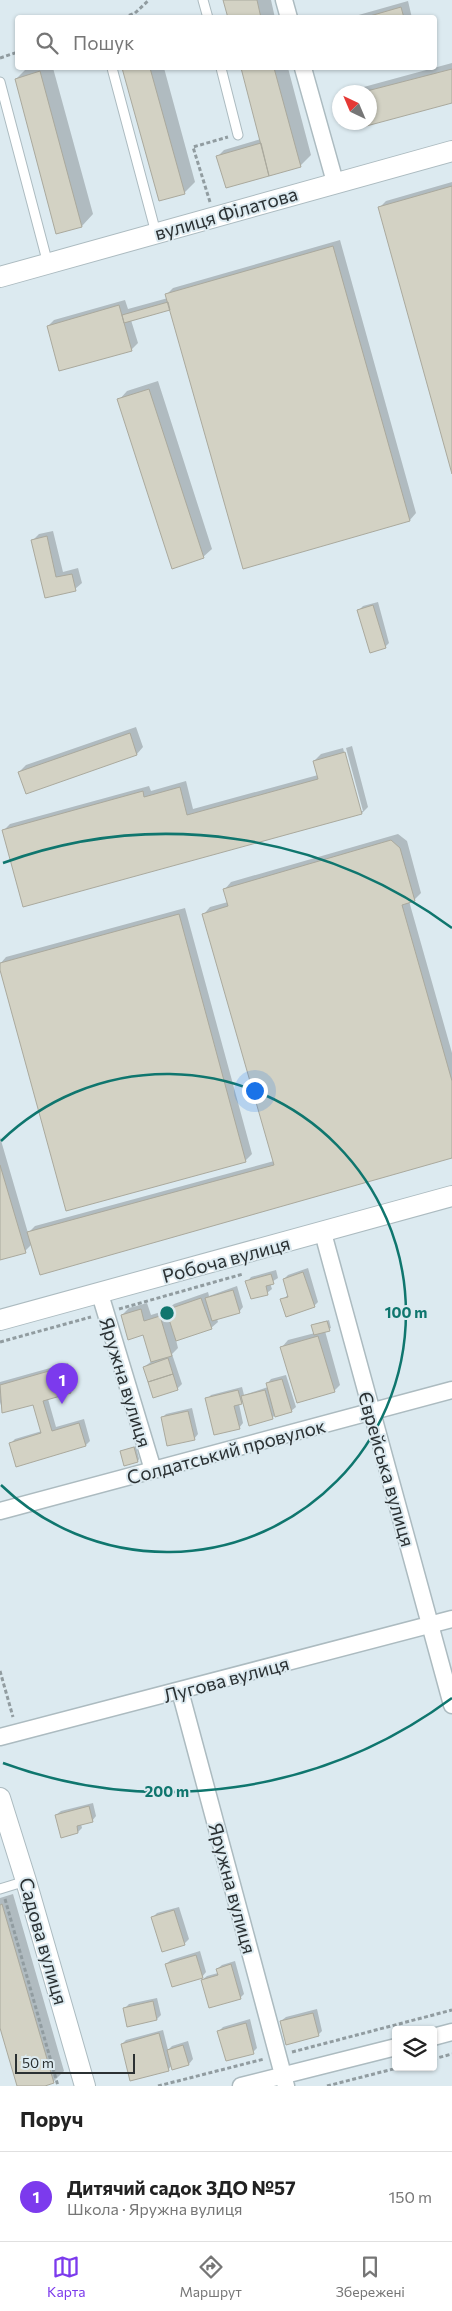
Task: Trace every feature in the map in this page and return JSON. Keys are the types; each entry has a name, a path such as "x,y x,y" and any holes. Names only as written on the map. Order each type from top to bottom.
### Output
{"street":[{"path":"284,0 288,15"},
{"path":"304,70 335,182"},
{"name":"вулиця Філатова","path":"0,278 452,150"},
{"name":"Робоча вулиця","path":"0,1320 103,1303 323,1233 452,1196"},
{"name":"Єврейська вулиця","path":"323,1233 370,1412 452,1705"},
{"name":"Яружна вулиця","path":"103,1303 153,1470"},
{"name":"Солдатський провулок","path":"0,1511 452,1390"},
{"name":"Лугова вулиця","path":"0,1737 452,1619"},
{"name":"Яружна вулиця","path":"180,1691 284,2081"},
{"name":"Садова вулиця","path":"0,1798 85,2086"},
{"path":"437,2036 452,2032"},
{"path":"241,2086 284,2081 392,2048"}],"lane":[{"path":"204,0 207,15"},
{"path":"113,70 156,233"},
{"path":"222,70 238,134"},
{"path":"0,82 48,264"},
{"path":"1,1888 26,1881"}],"path":[{"path":"130,15 149,0"},
{"path":"0,58 15,53"},
{"path":"214,217 193,147 238,134"},
{"path":"0,1342 103,1303 244,1273"},
{"path":"0,1670 17,1732"},
{"path":"1,1888 58,2086"},
{"path":"158,2086 452,2010"},
{"path":"437,2058 452,2054"},
{"path":"327,2086 392,2069"}],"building":[{"path":"223,0 257,0 260,15 227,15"},
{"path":"401,7 403,15 373,15"},
{"path":"452,69 452,103 377,123 377,88"},
{"path":"123,70 151,70 185,194 159,201"},
{"path":"242,70 275,70 301,167 269,176"},
{"path":"40,71 82,227 56,234 15,79"},
{"path":"261,143 269,176 226,188 216,156"},
{"path":"452,186 452,474 378,207"},
{"path":"333,246 410,521 243,569 165,294"},
{"path":"168,302 170,310 124,323 122,315"},
{"path":"119,305 132,351 59,371 47,326"},
{"path":"149,389 204,558 172,569 117,399"},
{"path":"47,536 56,577 72,574 76,591 45,598 31,540"},
{"path":"373,605 386,648 370,653 357,610"},
{"path":"130,733 137,755 26,794 18,772"},
{"path":"345,752 362,814 23,907 2,830 143,791 144,797 180,787 187,815 318,779 313,761"},
{"path":"391,840 400,848 415,901 402,905 452,1081 452,1158 40,1275 27,1232 274,1165 202,914 228,906 223,889"},
{"path":"179,914 246,1162 66,1211 0,970 0,963"},
{"path":"0,1165 26,1253 0,1260"},
{"path":"303,1272 315,1307 286,1317 280,1299 288,1297 283,1279"},
{"path":"271,1274 274,1284 266,1286 268,1295 251,1299 245,1281"},
{"path":"233,1290 240,1313 212,1321 205,1298"},
{"path":"201,1298 212,1329 176,1341 166,1310"},
{"path":"141,1309 144,1321 160,1316 172,1356 151,1362 143,1335 128,1340 121,1315"},
{"path":"327,1321 330,1331 314,1335 311,1325"},
{"path":"318,1336 335,1392 297,1403 280,1347"},
{"path":"168,1358 173,1374 148,1382 143,1367"},
{"path":"63,1367 71,1393 43,1401 52,1431 79,1423 86,1446 16,1467 9,1443 41,1433 33,1405 2,1413 0,1385"},
{"path":"173,1374 178,1390 153,1398 148,1382"},
{"path":"282,1379 292,1412 275,1417 266,1383"},
{"path":"238,1390 242,1404 234,1406 240,1429 214,1435 205,1398"},
{"path":"265,1390 273,1419 249,1426 241,1396"},
{"path":"188,1411 195,1440 167,1446 161,1417"},
{"path":"134,1447 138,1462 124,1466 120,1451"},
{"path":"89,1806 93,1822 77,1826 78,1833 61,1838 55,1815"},
{"path":"2,1904 54,2083 45,2086 17,2086 0,2028 0,1905"},
{"path":"174,1910 185,1945 162,1952 151,1917"},
{"path":"196,1955 203,1978 172,1987 165,1964"},
{"path":"231,1964 241,1999 209,2008 201,1980 218,1975 216,1969"},
{"path":"153,2001 157,2020 127,2027 123,2008"},
{"path":"313,2013 319,2036 286,2045 280,2021"},
{"path":"246,2023 254,2054 226,2061 217,2031"},
{"path":"159,2033 169,2071 130,2081 121,2044"},
{"path":"183,2045 189,2065 172,2070 167,2050"}],"place":[{"name":"Дитячий садок ЗДО №57","path":"62,1404"}]}
